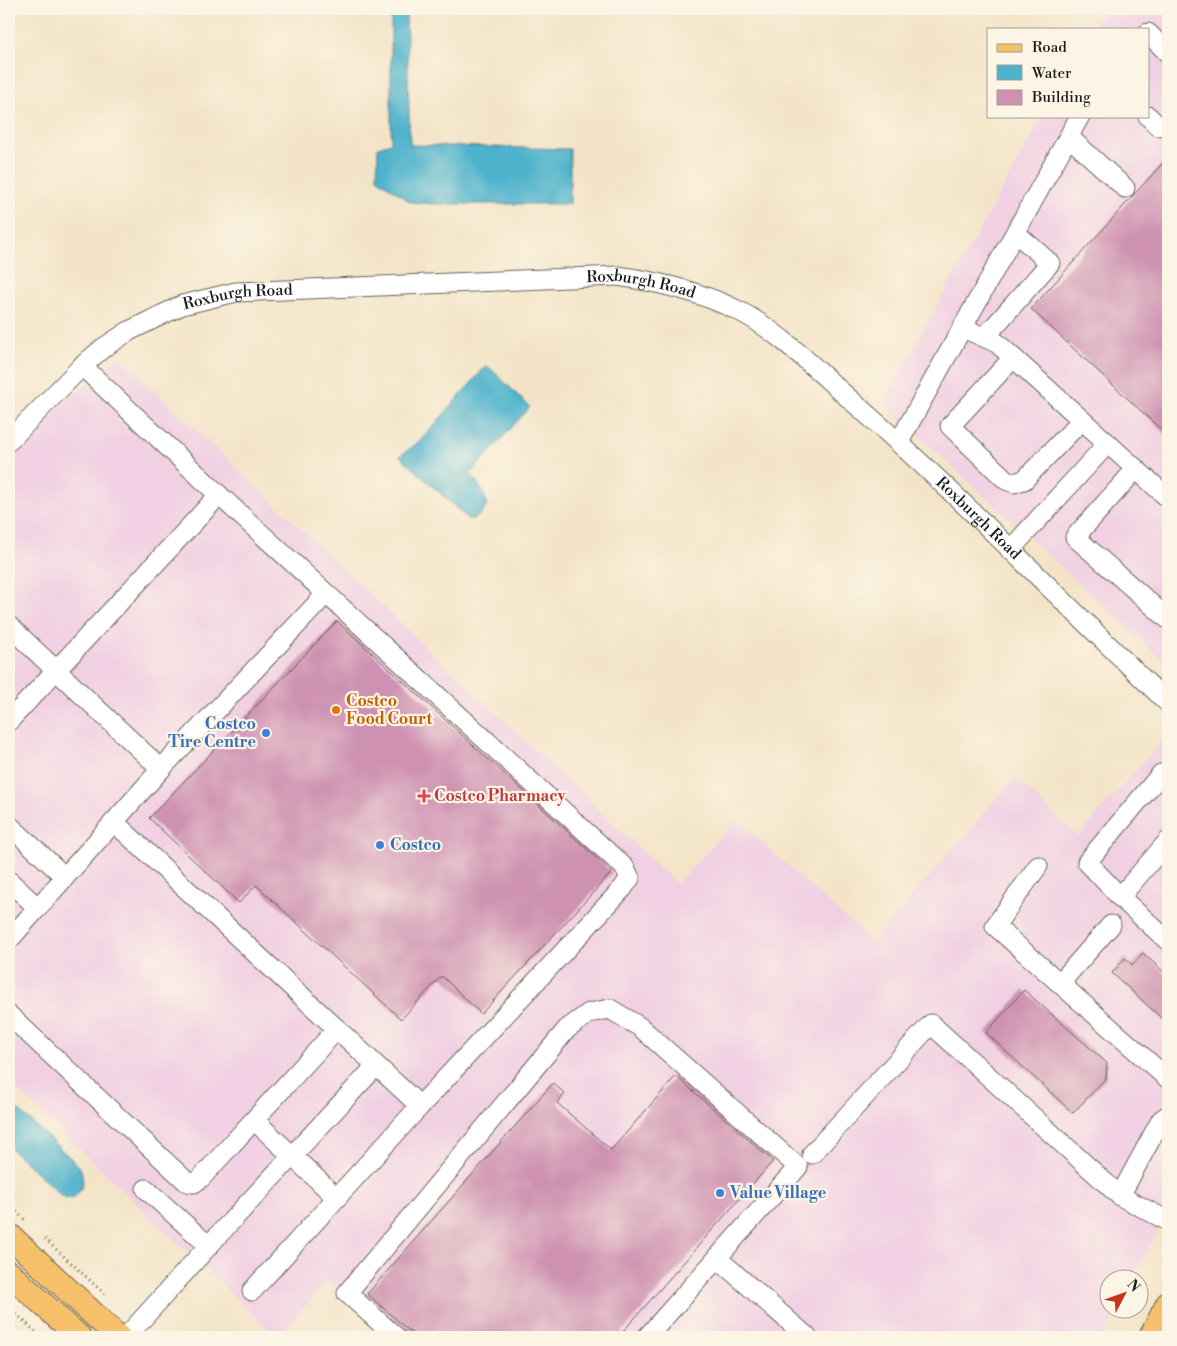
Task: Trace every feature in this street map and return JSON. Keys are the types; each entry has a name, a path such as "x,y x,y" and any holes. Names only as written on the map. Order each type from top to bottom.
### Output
{"main road":[{"path":"9,1235 118,1337"},
{"path":"9,1273 79,1337"},
{"path":"1151,1337 1168,1304"}],"street":[{"path":"1150,35 1168,53"},
{"path":"899,442 1079,118"},
{"path":"1069,137 1125,188"},
{"path":"985,337 1050,263 1016,233"},
{"name":"Roxburgh Road","path":"9,442 82,366 103,348 129,331 182,305 236,292 618,276 658,283 711,299 741,312 778,336 899,442 1168,702"},
{"path":"963,328 997,343 1168,498"},
{"path":"1013,358 950,426 1006,480 1014,483 1024,480 1082,420"},
{"path":"82,366 326,594 625,868 630,878 623,888 420,1106 252,1291"},
{"path":"1010,550 1108,443"},
{"path":"1136,469 1075,537 1168,619"},
{"path":"9,721 219,495"},
{"path":"9,940 161,769 326,594"},
{"path":"9,626 161,769"},
{"path":"1168,776 1161,774 1087,862 1120,897 1168,941"},
{"path":"114,822 420,1106"},
{"path":"9,825 65,877"},
{"path":"1120,897 1168,841"},
{"path":"1038,866 995,926 1168,1079"},
{"path":"9,881 38,908"},
{"path":"1060,983 1111,925"},
{"path":"396,1337 347,1293 567,1029 589,1013 610,1009 640,1027 798,1167 647,1337"},
{"path":"9,1015 187,1182 194,1183 201,1178 337,1029"},
{"path":"812,1154 931,1024 1120,1196 1168,1221"},
{"path":"126,1337 376,1066"},
{"path":"1120,1196 1161,1120 1168,1115"},
{"path":"254,1120 337,1198"},
{"path":"146,1189 209,1246"},
{"path":"717,1258 807,1337"}],"path":[{"path":"9,1205 30,1225"},
{"path":"44,1238 107,1296"},
{"path":"9,1308 41,1337"}],"shaded area":[{"path":"1103,9 1162,9 1168,16 1168,665 883,403 1042,118 1150,118 1150,28 1093,28"},
{"path":"119,357 677,884 736,819 872,942 1015,778 1078,837 1168,733 1168,1209 1138,1268 1100,1268 1100,1318 1113,1318 1103,1337 390,1337 329,1280 277,1337 9,1082 9,460 55,410"}],"water":[{"path":"391,9 406,9 410,145 570,149 570,204 432,204 410,202 377,178 378,147 391,143"},
{"path":"487,365 530,407 470,474 481,488 487,505 478,517 468,519 400,456 421,440"},
{"path":"9,1101 80,1167 83,1176 81,1188 72,1199 63,1197 9,1147"}],"building":[{"path":"1168,157 1168,436 1031,309"},
{"name":"Costco","path":"337,621 612,872 481,1014 442,976 401,1019 256,885 239,903 149,818"},
{"path":"1143,953 1168,976 1168,1024 1112,973 1125,958 1132,965"},
{"path":"1024,990 1107,1063 1106,1078 1073,1113 986,1033"},
{"path":"676,1076 773,1161 618,1337 416,1337 367,1294 553,1083 565,1094 557,1103 611,1150"}],"place":[{"name":"Costco Food Court","path":"336,710"},
{"name":"Costco Tire Centre","path":"266,733"},
{"name":"Costco Pharmacy","path":"424,796"},
{"name":"Costco","path":"380,845"},
{"name":"Value Village","path":"720,1193"}]}
